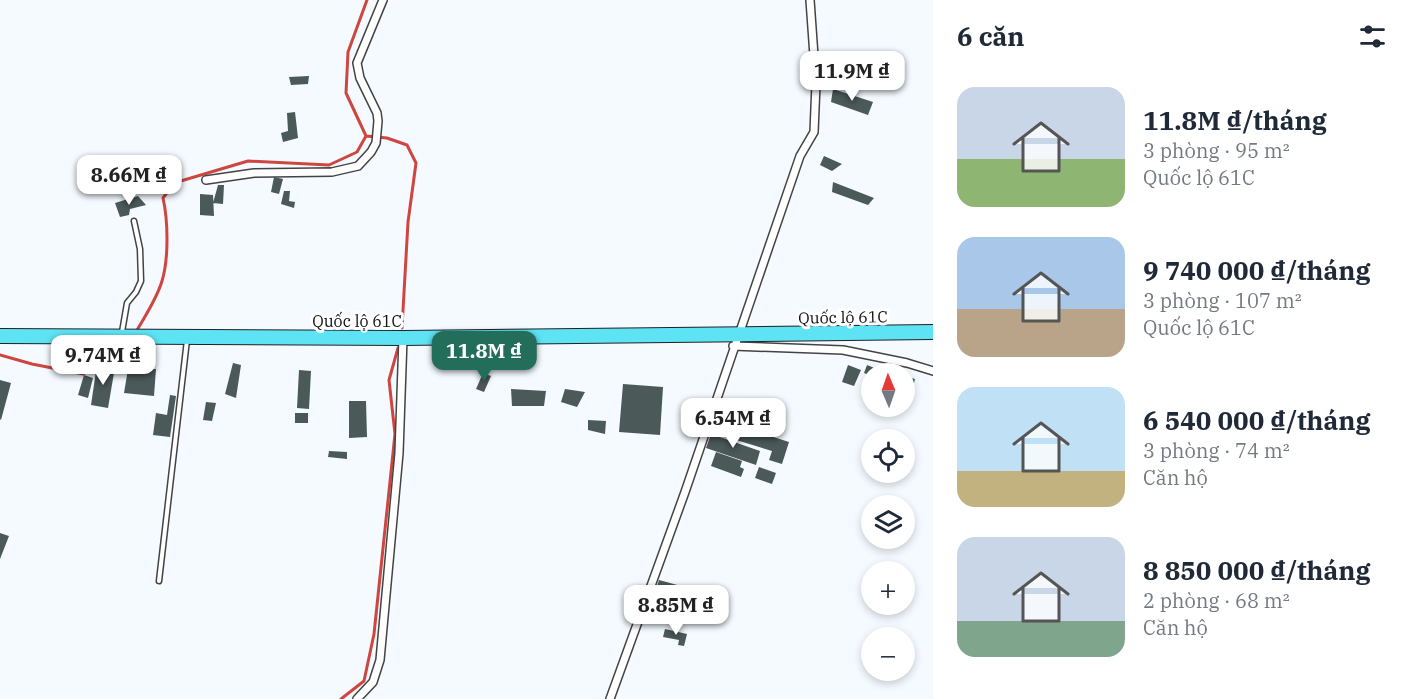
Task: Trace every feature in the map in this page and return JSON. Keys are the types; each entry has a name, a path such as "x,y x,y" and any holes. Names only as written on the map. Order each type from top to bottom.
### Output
{"highway":[{"name":"Quốc lộ 61C","path":"0,336 736,340 932,332"}],"street":[{"path":"206,180 254,173 332,172 358,166 376,143 378,121 377,113 360,78 357,63 382,0"},
{"path":"610,699 800,156 814,132 816,84 810,0"},
{"path":"357,699 373,682 380,660 399,453 404,338"},
{"path":"736,340 843,350 908,363 933,371"}],"lane":[{"path":"122,336 124,310 141,281 140,249 135,221"},
{"path":"159,580 188,337"}],"building":[{"path":"309,76 308,84 291,85 289,77"},
{"path":"833,89 873,102 868,115 831,102"},
{"path":"295,112 298,138 283,142 281,133 288,131 287,113"},
{"path":"824,156 842,164 832,171 820,165"},
{"path":"104,175 130,175 129,181 103,182"},
{"path":"274,177 283,179 279,194 271,192"},
{"path":"833,182 874,198 868,205 832,192"},
{"path":"218,185 224,185 223,204 213,203"},
{"path":"284,191 290,191 289,201 295,202 294,208 281,204"},
{"path":"200,194 213,195 214,216 200,215"},
{"path":"138,196 146,205 130,209 129,215 120,217 115,203"},
{"path":"233,363 241,365 236,398 225,394"},
{"path":"97,364 115,367 108,408 91,405"},
{"path":"848,365 861,370 854,386 842,382"},
{"path":"128,369 156,369 154,396 124,393"},
{"path":"299,370 311,371 309,409 297,408"},
{"path":"483,373 491,376 484,392 476,389"},
{"path":"84,375 93,378 88,398 78,395"},
{"path":"0,380 11,383 1,420 0,419"},
{"path":"623,384 663,387 660,435 619,432"},
{"path":"511,389 546,391 544,406 512,406"},
{"path":"565,389 585,392 577,407 561,402"},
{"path":"170,395 176,396 170,437 153,435 156,413 167,415"},
{"path":"349,401 366,401 367,437 349,438"},
{"path":"206,402 216,403 212,421 203,420"},
{"path":"295,413 308,413 308,423 295,423"},
{"path":"588,420 606,421 605,434 588,430"},
{"path":"724,421 789,442 782,464 769,460 772,451 720,435"},
{"path":"711,434 760,451 756,465 706,448"},
{"path":"329,451 347,452 347,459 328,457"},
{"path":"716,452 742,461 740,467 744,469 741,477 711,466"},
{"path":"759,467 776,473 772,484 755,478"},
{"path":"0,533 9,536 0,559"},
{"path":"659,580 692,589 690,597 681,595 680,599 655,593"},
{"path":"669,599 696,607 692,619 665,611"},
{"path":"665,629 687,634 684,646 678,645 679,640 663,637"}],"waterway":[{"path":"137,330 162,281 167,239 163,198 174,183 248,161 329,165 357,152 366,136 346,93 348,52 367,0"},
{"path":"366,136 387,138 407,145 416,163 408,222 402,328"},
{"path":"0,355 83,374 103,359 127,348"},
{"path":"341,699 364,681 374,634 395,434 389,380 398,348"}]}
